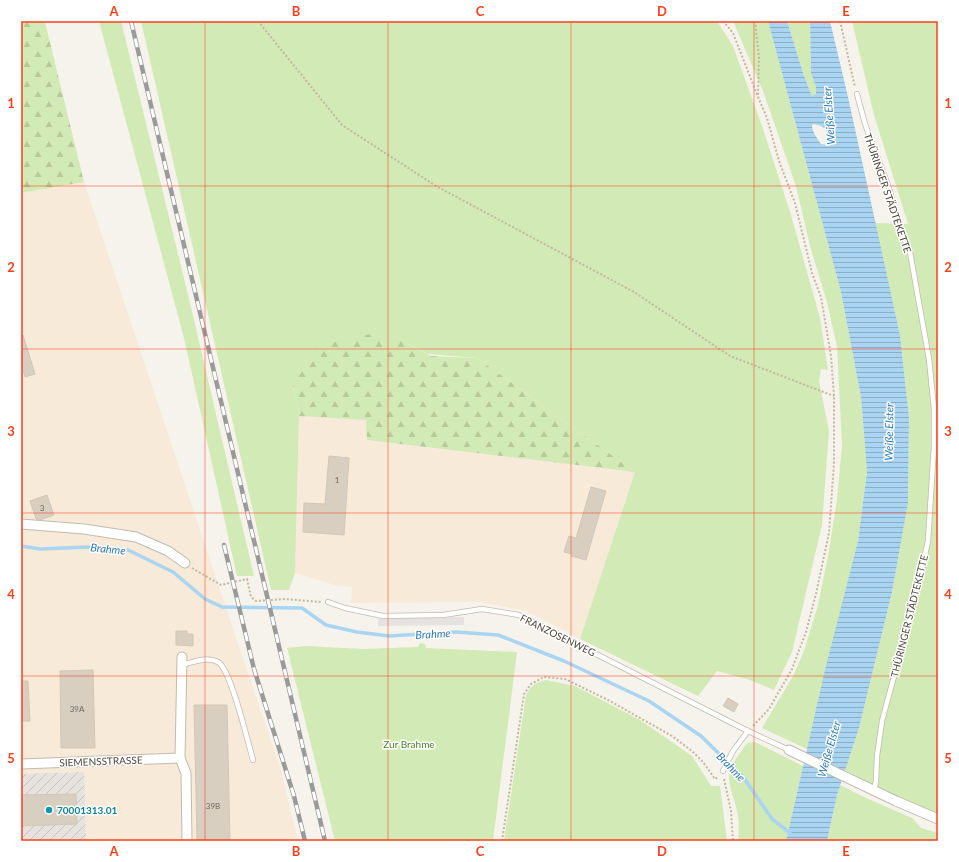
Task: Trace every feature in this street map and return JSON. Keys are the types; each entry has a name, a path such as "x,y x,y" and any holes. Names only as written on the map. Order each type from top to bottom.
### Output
{"street":[{"path":"21,524 84,528 136,537 168,551 185,563"},
{"path":"182,661 180,758 186,773 187,841"},
{"path":"789,750 874,791 938,819"},
{"name":"SIEMENSSTRASSE","path":"21,764 180,758"}],"lane":[{"name":"THÜRINGER STÄDTEKETTE","path":"857,94 864,124 889,188 901,231 910,252 929,359 934,409 934,446 928,541 919,583 882,721 874,791"},
{"name":"FRANZOSENWEG","path":"328,602 345,608 383,616 443,615 482,609 519,615 748,731 789,750"},
{"path":"182,661 204,659 218,662 224,669 231,684 253,760"},
{"path":"723,772 733,751 748,731"}],"path":[{"path":"258,21 342,125 436,186 634,292 730,356 834,396"},
{"path":"723,21 733,34 767,118 779,161 795,203 812,273 821,296 831,356 834,396 834,464 830,533 816,594 806,632 792,669 769,710 748,731"},
{"path":"755,21 759,57 758,97"},
{"path":"840,21 857,94"},
{"path":"185,563 221,585 247,579 251,597 256,601 285,599 328,602"},
{"path":"502,841 524,694 532,684 544,677 565,679 610,701 672,736 692,750 703,762 715,780 723,772"},
{"path":"723,772 731,811 733,841"}],"shaded area":[{"path":"84,182 280,767 298,841 21,841 21,193"},
{"path":"299,416 366,420 367,440 635,472 580,639 526,611 480,602 351,603 352,587 335,585 295,573"},
{"path":"464,617 464,625 378,626 378,619"},
{"path":"84,772 86,841 21,841 21,774"}],"green space":[{"path":"21,21 45,22 84,182 21,193"},
{"path":"99,21 121,21 190,303 254,576 237,576 184,338"},
{"path":"141,21 717,21 733,46 762,126 791,215 820,318 828,370 821,369 819,381 829,431 822,525 792,652 774,690 750,680 717,671 698,696 580,639 635,472 477,358 428,354 404,342 293,387 299,416 295,573 289,590 271,590"},
{"path":"733,21 768,21 841,292 861,397 867,472 858,541 807,749 762,728 793,676 804,651 818,605 828,556 837,500 842,445 837,347 827,302 810,246 796,186 763,91"},
{"path":"787,21 810,21 811,73 816,87 816,94 812,96 804,76"},
{"path":"852,21 938,21 938,815 845,770 859,728 892,592 908,503 909,418 900,335 875,223 908,224 874,115"},
{"path":"375,333 404,342 431,356 477,358 635,472 367,440 366,420 299,416 293,387 316,346"},
{"name":"Zur Brahme","path":"420,643 425,644 426,648 517,652 493,841 335,841 287,648 306,646 362,649 418,647"},
{"path":"546,680 575,686 640,720 692,756 711,786 720,786 727,841 504,841 526,695 534,685"},
{"path":"755,742 803,766 786,841 738,841 738,816 730,787 729,775 736,759 747,743"},
{"path":"840,785 912,818 921,828 938,833 938,841 827,841"}],"water":[{"name":"Weiße Elster","path":"768,21 787,21 804,76 812,96 816,94 816,87 811,73 810,21 830,21 900,335 909,418 908,503 892,592 859,728 837,795 827,841 786,841 825,670 858,541 867,472 861,397 841,292","holes":["814,124 825,129 829,145 821,144 812,128 812,125"]}],"building":[{"path":"21,335 23,335 35,374 25,377 23,370 21,370"},
{"path":"329,456 349,458 344,535 303,532 304,503 325,504"},
{"path":"591,487 606,491 586,560 571,556 572,554 564,552 569,536 576,538"},
{"path":"47,495 54,515 40,520 36,519 30,501"},
{"path":"176,631 187,631 187,634 193,634 193,646 176,645"},
{"path":"93,670 95,748 61,748 60,671"},
{"path":"21,681 28,681 30,721 21,721"},
{"path":"728,698 738,704 734,712 723,706"},
{"path":"194,705 227,705 230,841 197,841"},
{"name":"70001313.01","path":"76,794 77,824 21,826 21,795"}],"waterway":[{"name":"Brahme","path":"21,546 40,549 88,547 128,550 173,572 205,599 222,607 302,608 326,625 357,632 389,636 456,632 498,635 564,661 649,701 701,736 744,778 772,819 790,833"}],"railway":[{"path":"131,21 325,841"},
{"path":"224,545 254,669 294,796 305,841"}],"place":[{"name":"70001313.01","path":"49,810"}]}
